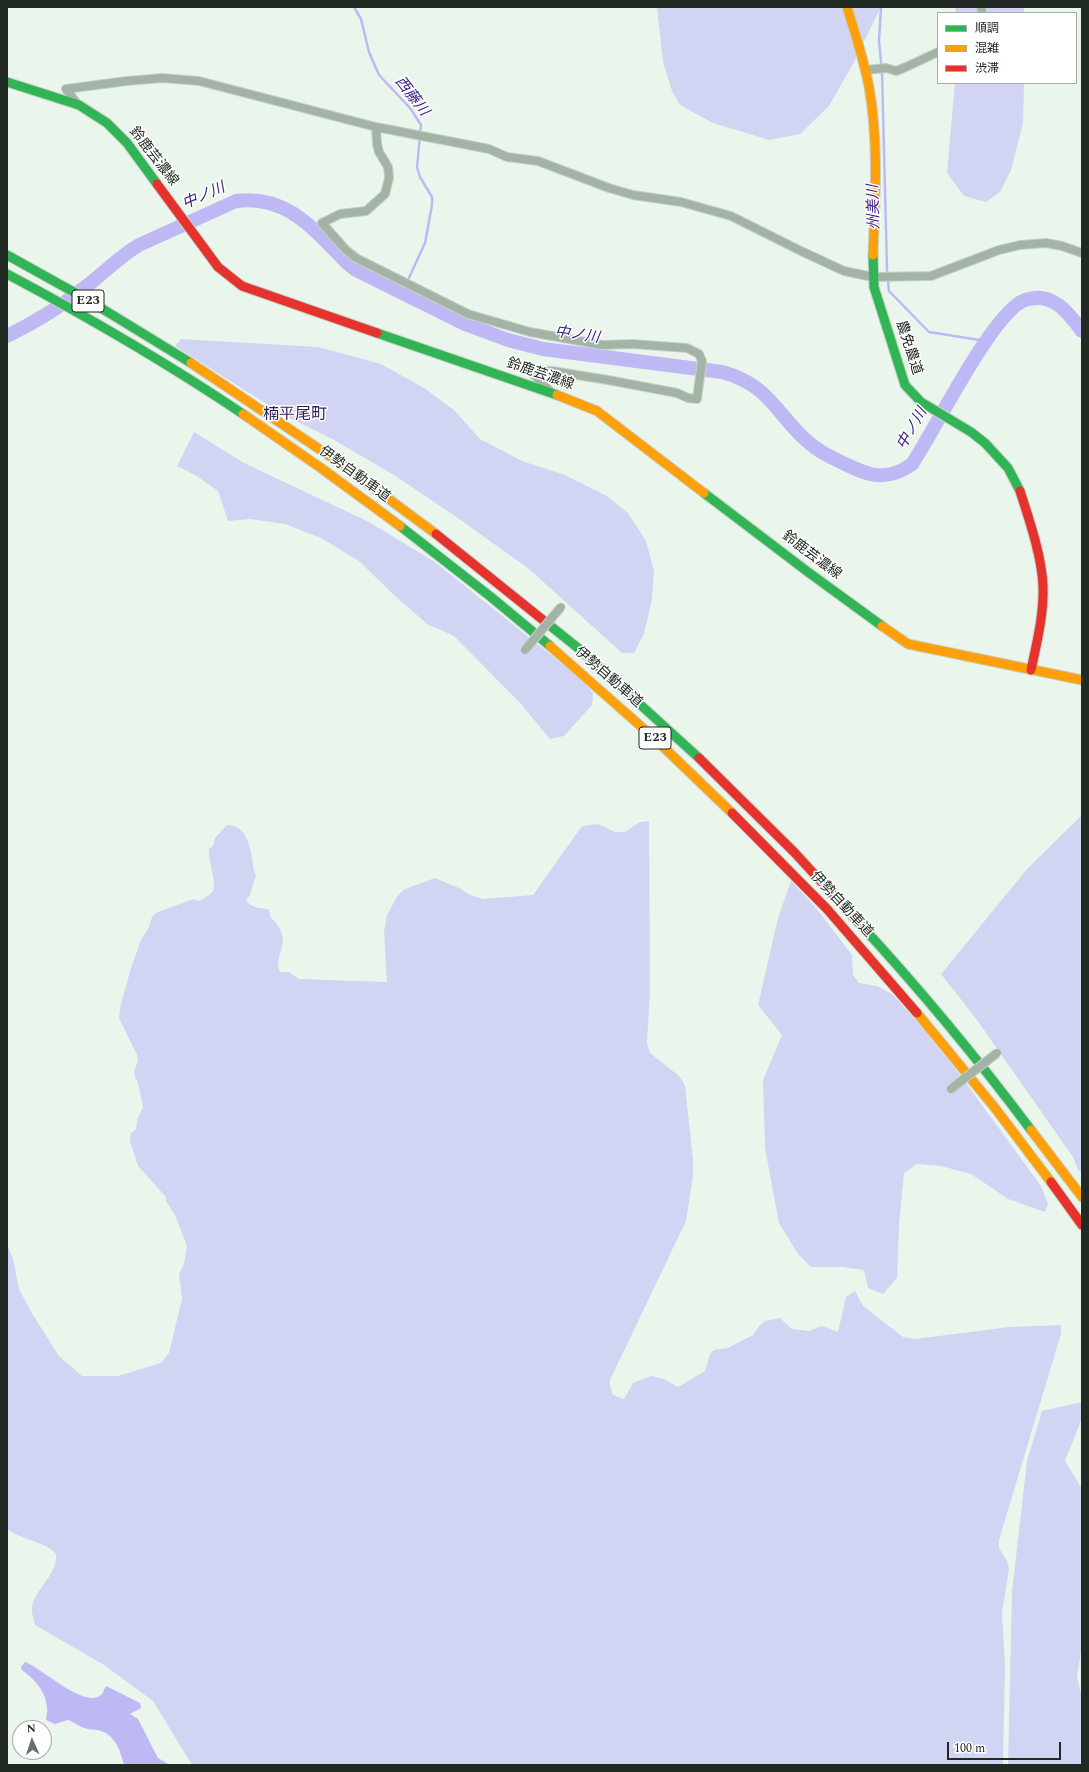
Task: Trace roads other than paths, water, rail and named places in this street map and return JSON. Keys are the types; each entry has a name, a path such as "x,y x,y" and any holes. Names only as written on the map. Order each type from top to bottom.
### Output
{"main road":[{"name":"農免農道","path":"848,7 871,98 875,154 877,277 874,287 905,385 912,394 931,410 961,426 980,439 1003,461 1012,474 1021,496 1040,563 1043,580 1042,616 1031,670"},
{"name":"鈴鹿芸濃線","path":"7,82 79,105 107,123 127,143 218,268 242,286 551,393 597,411 808,572 908,644 1082,680"},
{"name":"伊勢自動車道","path":"7,255 147,335 283,422 419,520 570,642 702,760 781,838 870,934 988,1073 1082,1197"},
{"name":"伊勢自動車道","path":"7,274 138,348 219,398 280,440 414,536 512,614 602,691 646,730 772,852 859,944 975,1082 1017,1136 1082,1225"}],"street":[{"path":"865,70 886,68 896,70 901,69 937,52"},
{"path":"79,105 66,89 127,80 162,78 199,81 376,127 488,149 507,157 538,161 609,188 633,195 681,202 735,217 844,271 877,277 931,276 1000,250 1020,245 1046,243 1062,246 1082,253"},
{"path":"376,127 379,152 388,167 389,178 385,194 366,211 340,214 322,223 346,250 356,258 468,314 530,332 602,346 632,344 687,348 699,354 702,361 697,399 688,398 677,393 608,380 552,371 529,370 551,393"},
{"path":"525,650 561,607"},
{"path":"951,1089 997,1053"}],"waterway":[{"name":"西藤川","path":"354,7 361,19 369,52 379,75 410,108 421,125 417,167 420,177 432,197 432,205 425,243 402,293"},
{"name":"州美川","path":"881,7 879,41 882,72 887,269 889,291 929,332 986,341"},
{"name":"中ノ川","path":"7,336 39,319 59,306 88,285 125,254 139,245 236,201 254,200 271,203 286,209 312,228 356,270 465,324 508,340 543,349 722,372 738,378 751,384 762,392 797,431 819,450 858,470 875,475 884,475 893,474 912,464 981,348 1012,309 1025,300 1043,298 1065,310 1082,331"}],"district":[{"name":"楠平尾町","path":"295,416"}]}
